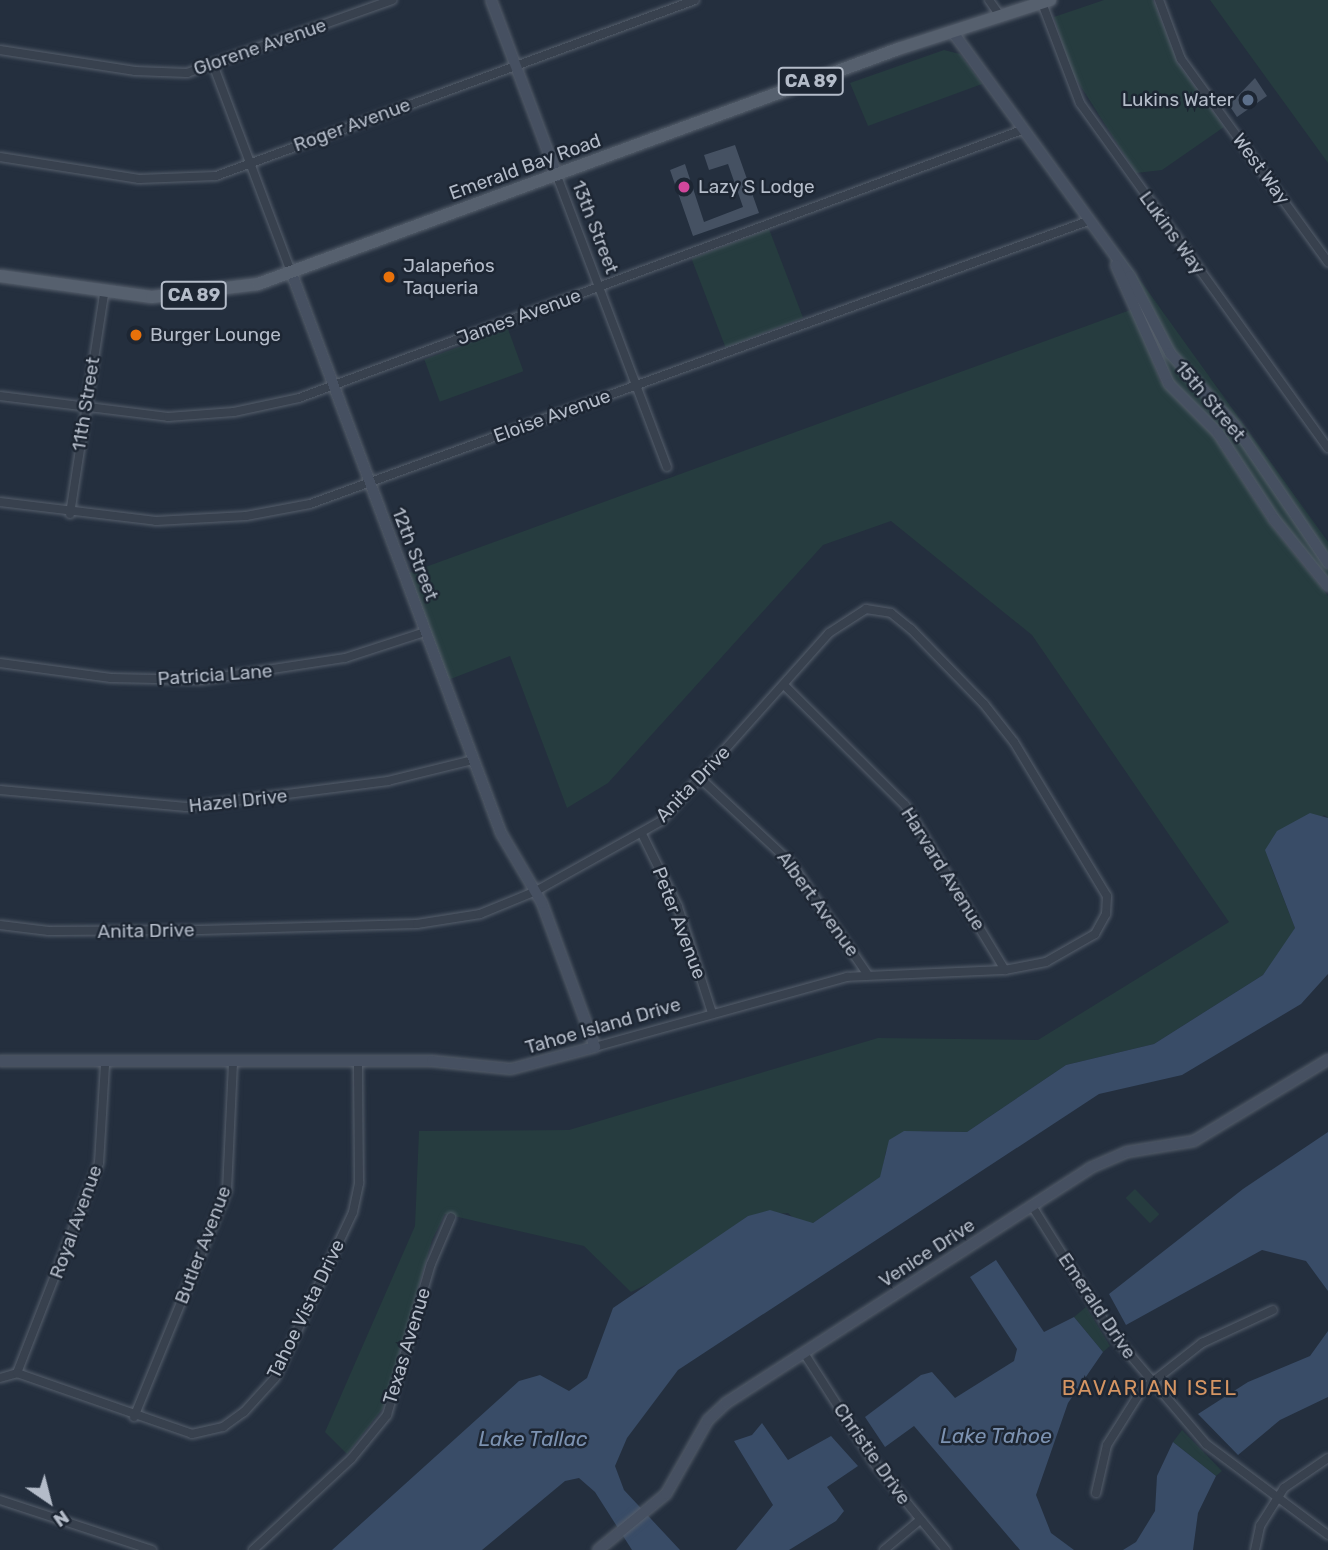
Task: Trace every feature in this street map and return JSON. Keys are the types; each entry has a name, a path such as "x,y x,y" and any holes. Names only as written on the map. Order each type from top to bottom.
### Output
{"main road":[{"name":"Emerald Bay Road","path":"0,276 104,293 206,294 292,274 952,31 1046,1"}],"street":[{"name":"Glorene Avenue","path":"0,50 161,74 214,67 392,0"},
{"name":"13th Street","path":"491,0 667,467"},
{"name":"Roger Avenue","path":"0,158 180,180 250,167 695,0"},
{"path":"989,0 1000,16"},
{"name":"West Way","path":"1159,0 1181,59 1328,262"},
{"name":"Lukins Way","path":"1046,1 1080,103 1328,448"},
{"name":"15th Street","path":"952,31 1140,293 1170,353 1235,426 1328,562"},
{"name":"12th Street","path":"214,67 473,760 508,849 536,891 594,1047"},
{"name":"James Avenue","path":"0,396 85,410 150,416 234,412 333,386 1022,130"},
{"name":"Eloise Avenue","path":"0,502 70,514 156,522 246,516 310,504 1088,221"},
{"name":"15th Street","path":"1114,259 1169,384 1218,433 1273,519 1328,586"},
{"name":"11th Street","path":"70,514 104,293"},
{"name":"Anita Drive","path":"0,925 91,932 417,924 461,920 536,891 642,834 701,779 840,622 866,609 891,613 933,650 1014,742 1096,871 1107,896 1106,914"},
{"name":"Patricia Lane","path":"0,663 111,678 201,680 345,658 425,632"},
{"name":"Harvard Avenue","path":"784,685 905,805 1005,970"},
{"name":"Hazel Drive","path":"0,790 186,807 388,781 473,760"},
{"name":"Albert Avenue","path":"701,779 791,863 868,975"},
{"name":"Peter Avenue","path":"642,834 678,907 712,1013"},
{"name":"Tahoe Island Drive","path":"0,1061 105,1065 432,1061 511,1069 823,982 868,975 1005,970 1064,955 1095,934 1106,914"},
{"name":"Venice Drive","path":"598,1550 649,1511 676,1480 708,1420 804,1353 1111,1157 1178,1147 1212,1133 1328,1060"},
{"name":"Tahoe Vista Drive","path":"17,1373 174,1431 208,1432 244,1412 275,1378 357,1199 358,1062"},
{"name":"Butler Avenue","path":"134,1417 227,1190 233,1064"},
{"name":"Royal Avenue","path":"17,1373 99,1163 105,1065"},
{"name":"Emerald Drive","path":"1032,1206 1113,1335 1221,1460 1328,1535"},
{"name":"Texas Avenue","path":"253,1550 351,1459 387,1415 431,1264 451,1217"},
{"path":"1096,1493 1118,1423 1151,1381 1202,1343 1273,1310"},
{"name":"Christie Drive","path":"804,1353 875,1464 946,1550"},
{"path":"1,1381 17,1373"},
{"path":"1255,1550 1260,1526 1276,1499 1293,1479 1328,1458"},
{"path":"0,1500 152,1550"},
{"path":"884,1550 920,1520"}],"green space":[{"path":"1104,0 1153,0 1178,64 1224,127 1162,170 1136,173 1071,71 1054,17"},
{"path":"1210,0 1328,0 1328,163 1286,105"},
{"path":"944,50 960,54 982,84 868,126 850,83"},
{"path":"769,229 803,318 726,347 692,259"},
{"path":"1117,248 1328,542 1328,554 1216,395 1171,346"},
{"path":"1137,299 1287,503 1328,570 1328,581 1174,384"},
{"path":"1133,309 1160,381 1212,434 1270,524 1328,596 1328,818 1324,815 1270,864 1295,928 1291,939 1263,975 1154,1044 1066,1065 967,1132 923,1131 886,1151 881,1177 813,1223 798,1222 788,1213 748,1216 673,1272 631,1292 584,1246 445,1214 432,1240 383,1408 347,1454 325,1432 415,1226 419,1131 569,1130 878,1038 1038,1040 1229,922 1032,635 891,521 823,545 608,783 567,808 510,656 448,680 409,573"},
{"path":"508,329 523,371 440,402 424,359"},
{"path":"1135,1189 1159,1214 1150,1223 1126,1198"},
{"path":"1086,1307 1110,1346 1103,1352 1074,1317"},
{"path":"1182,1430 1222,1471 1216,1476 1173,1442"}],"water":[{"name":"Lake Tallac","path":"1310,813 1328,818 1328,974 1301,1004 1182,1075 1099,1094 678,1370 627,1438 615,1466 624,1490 680,1550 632,1550 595,1492 579,1478 565,1481 482,1550 332,1550 519,1381 540,1375 569,1391 587,1378 613,1308 748,1216 770,1210 813,1223 880,1177 889,1140 904,1131 967,1132 1066,1065 1154,1044 1263,975 1295,928 1265,850 1277,831"},
{"path":"1328,1132 1328,1291 1306,1261 1262,1250 1126,1325 1109,1294 1243,1189"},
{"name":"Lake Tahoe","path":"996,1260 1044,1332 1074,1317 1103,1352 1068,1403 1036,1495 1051,1533 1074,1550 1020,1550 914,1426 885,1447 865,1417 921,1375 932,1372 955,1398 1014,1361 1017,1349 970,1277"},
{"path":"1328,1331 1328,1397 1280,1420 1238,1455 1198,1414 1248,1382 1310,1356"},
{"path":"762,1423 788,1460 831,1436 858,1466 827,1487 844,1511 836,1521 789,1550 736,1550 773,1505 734,1441 752,1435"},
{"path":"1173,1442 1216,1476 1198,1513 1193,1550 1123,1550 1136,1542 1155,1511 1157,1476"}],"building":[{"name":"Lukins Water","path":"1255,78 1267,96 1237,117 1229,105"},
{"name":"Lazy S Lodge","path":"735,145 759,213 693,236 670,170 685,164 704,222 743,207 728,164 709,170 704,155"}],"place":[{"name":"Lukins Water","path":"1248,100"},
{"name":"Lazy S Lodge","path":"684,187"},
{"name":"Jalapeños Taqueria","path":"389,277"},
{"name":"Burger Lounge","path":"136,335"}],"district":[{"name":"BAVARIAN ISEL","path":"1150,1388"}]}
